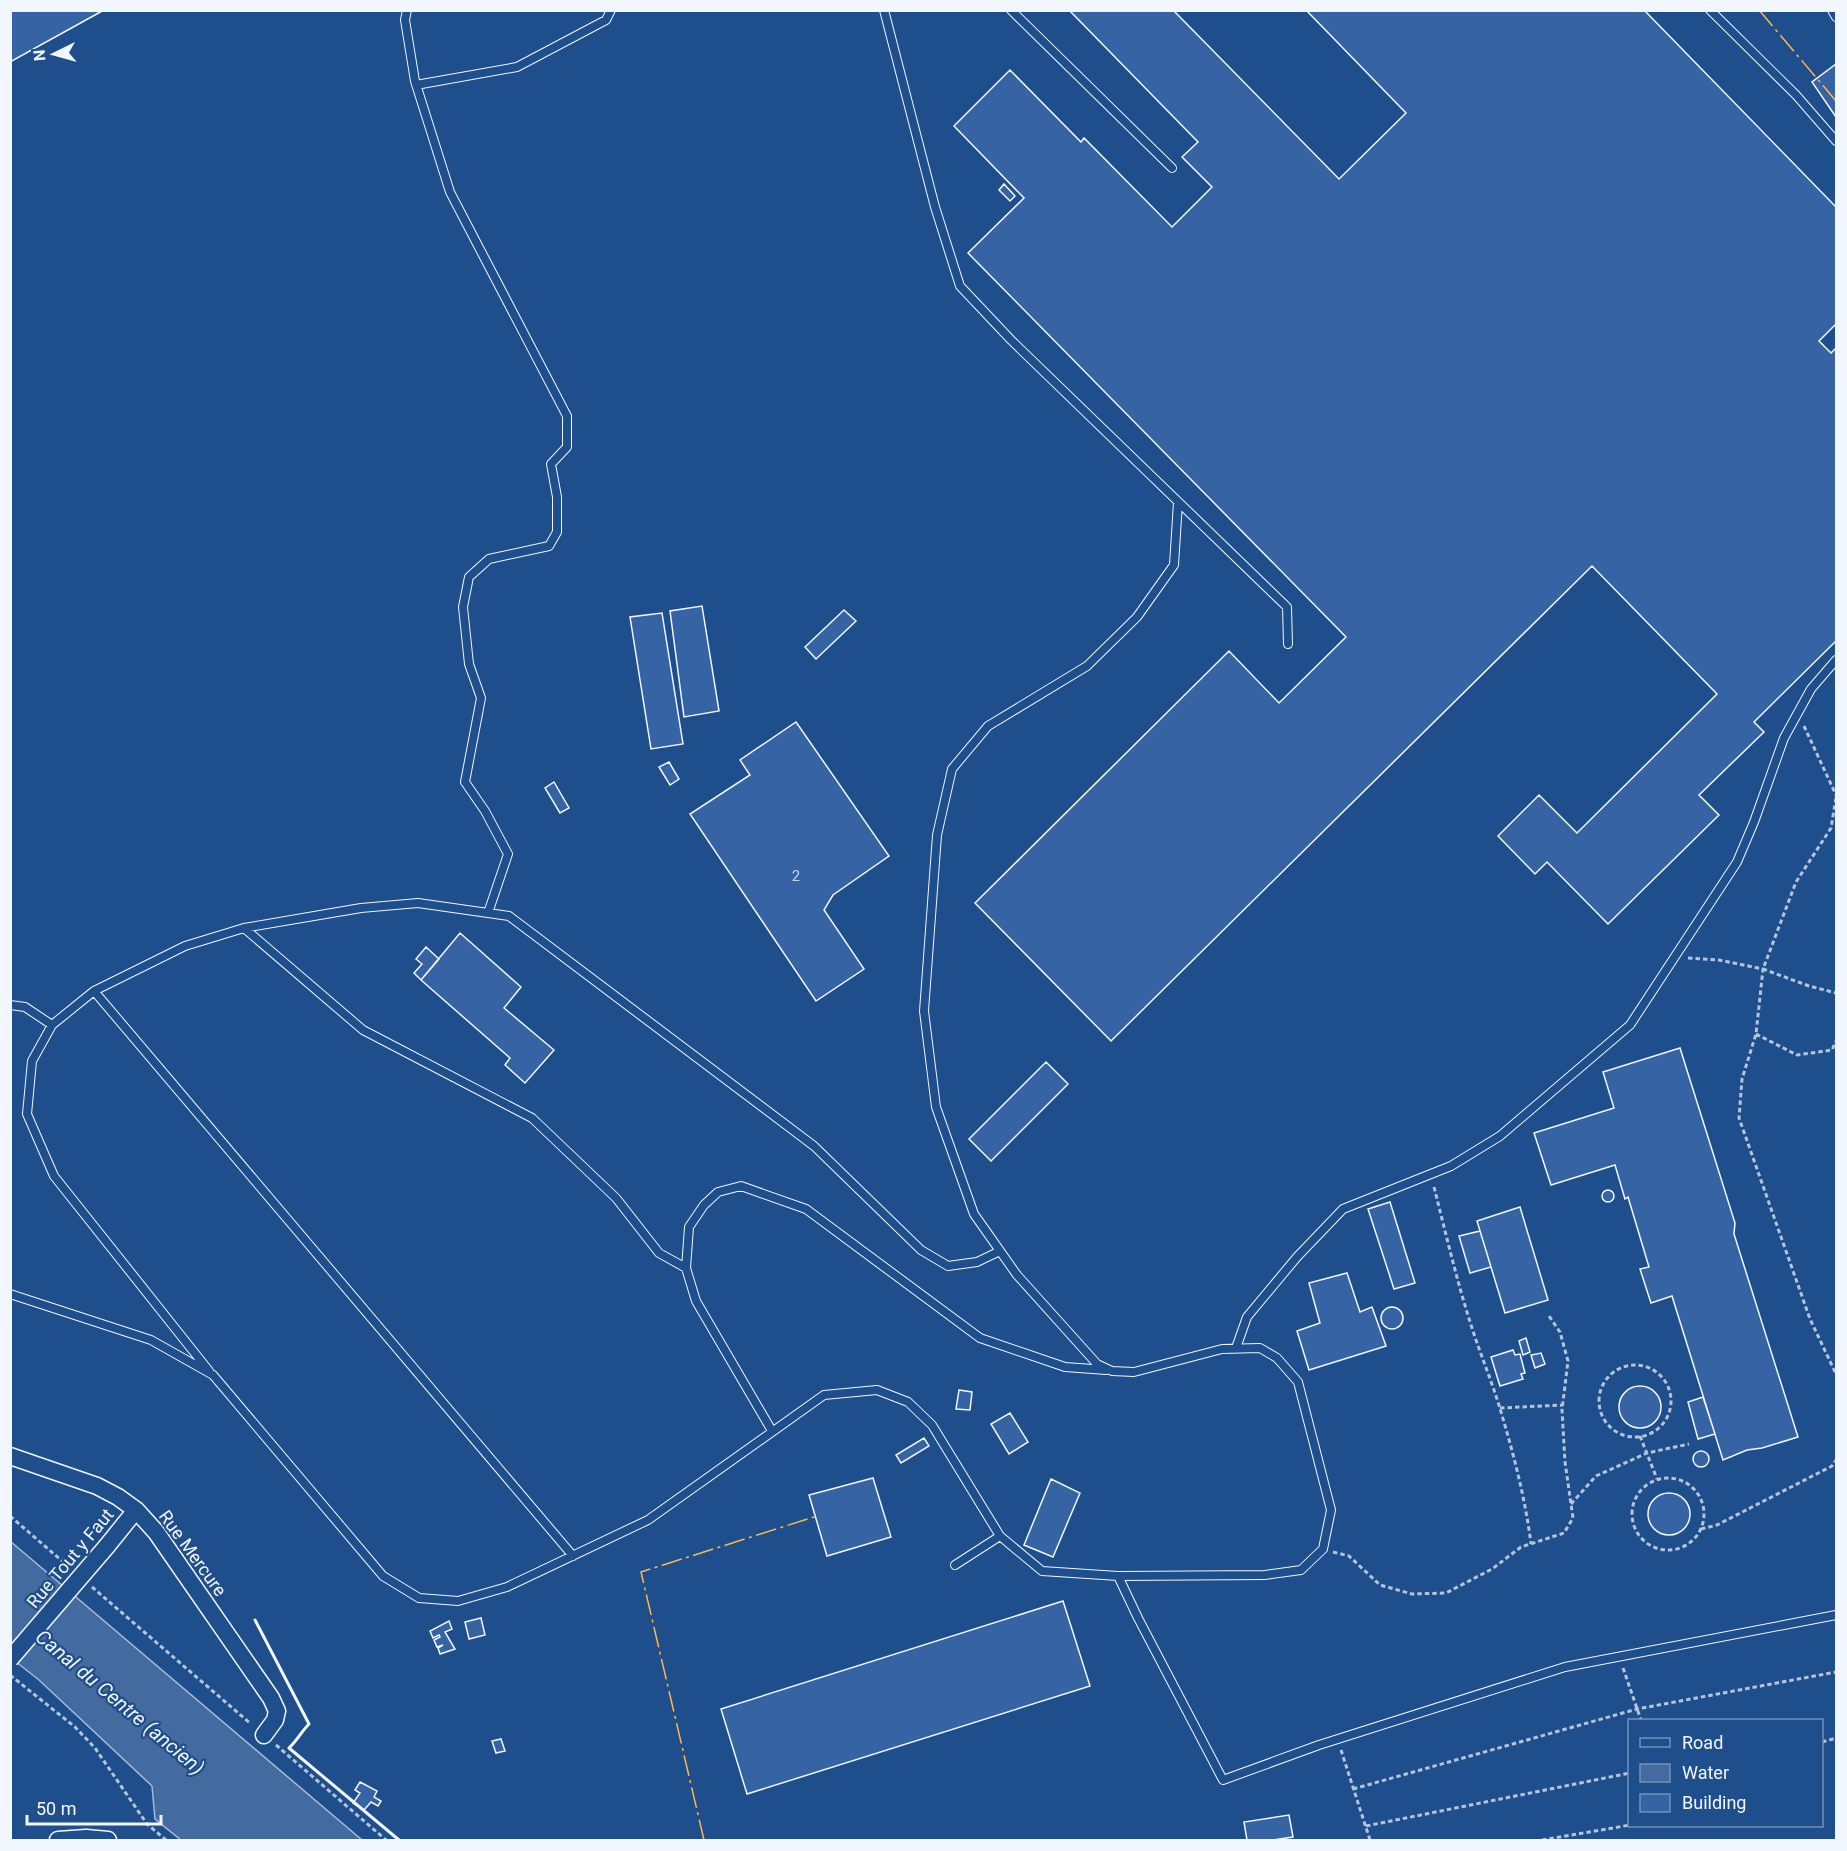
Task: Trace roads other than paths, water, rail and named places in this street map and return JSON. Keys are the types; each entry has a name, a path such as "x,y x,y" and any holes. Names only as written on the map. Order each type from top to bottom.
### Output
{"street":[{"name":"Rue Mercure","path":"10,1456 97,1486 136,1510 156,1532 272,1698 277,1711 275,1720 264,1735"},
{"name":"Rue Tout y Faut","path":"10,1659 136,1510"},
{"path":"58,1840 86,1838 108,1840"}],"lane":[{"path":"406,10 405,20 416,84 450,192 567,416 567,447 551,464 557,497 557,532 549,546 489,559 469,577 463,607 469,664 481,699 465,782 485,811 508,854 488,913"},
{"path":"416,84 517,67 606,20 611,10"},
{"path":"884,10 935,207 960,286 1011,340 1287,607 1288,644"},
{"path":"1011,10 1172,168"},
{"path":"1710,10 1796,94 1836,141"},
{"path":"1832,10 1836,16"},
{"path":"1112,1371 1097,1364 1017,1275 974,1214 936,1107 924,1011 937,835 952,769 988,726 1087,666 1137,617 1174,565 1178,502"},
{"path":"1236,1348 1247,1317 1297,1257 1343,1209 1451,1166 1500,1136 1630,1025 1737,862 1784,738 1811,689 1836,660"},
{"path":"772,1431 696,1301 686,1268 689,1227 704,1205 718,1192 741,1185 806,1209 980,1338 1065,1367 1134,1372 1222,1348 1260,1348 1277,1358 1298,1382 1331,1509 1323,1549 1301,1570 1265,1575 1118,1576 1041,1571 1000,1536 933,1425 908,1402 877,1390 824,1395 648,1520 507,1587 458,1602 418,1598 383,1576 213,1376 54,1176 27,1114 33,1061 52,1025 94,991 185,946 244,928 362,908 418,903 509,916 814,1146 921,1250 948,1266 977,1262 1000,1251"},
{"path":"244,928 363,1030 532,1118 616,1198 659,1253 686,1268"},
{"path":"94,991 573,1556"},
{"path":"10,1005 25,1007 52,1025"},
{"path":"10,1294 151,1340 213,1376"},
{"path":"955,1565 1000,1536"},
{"path":"1118,1576 1223,1780 1338,1740 1565,1667 1836,1614"}],"water":[{"name":"Canal du Centre (ancien)","path":"10,1541 362,1840 181,1840 155,1819 152,1786 39,1680 11,1658"}]}
